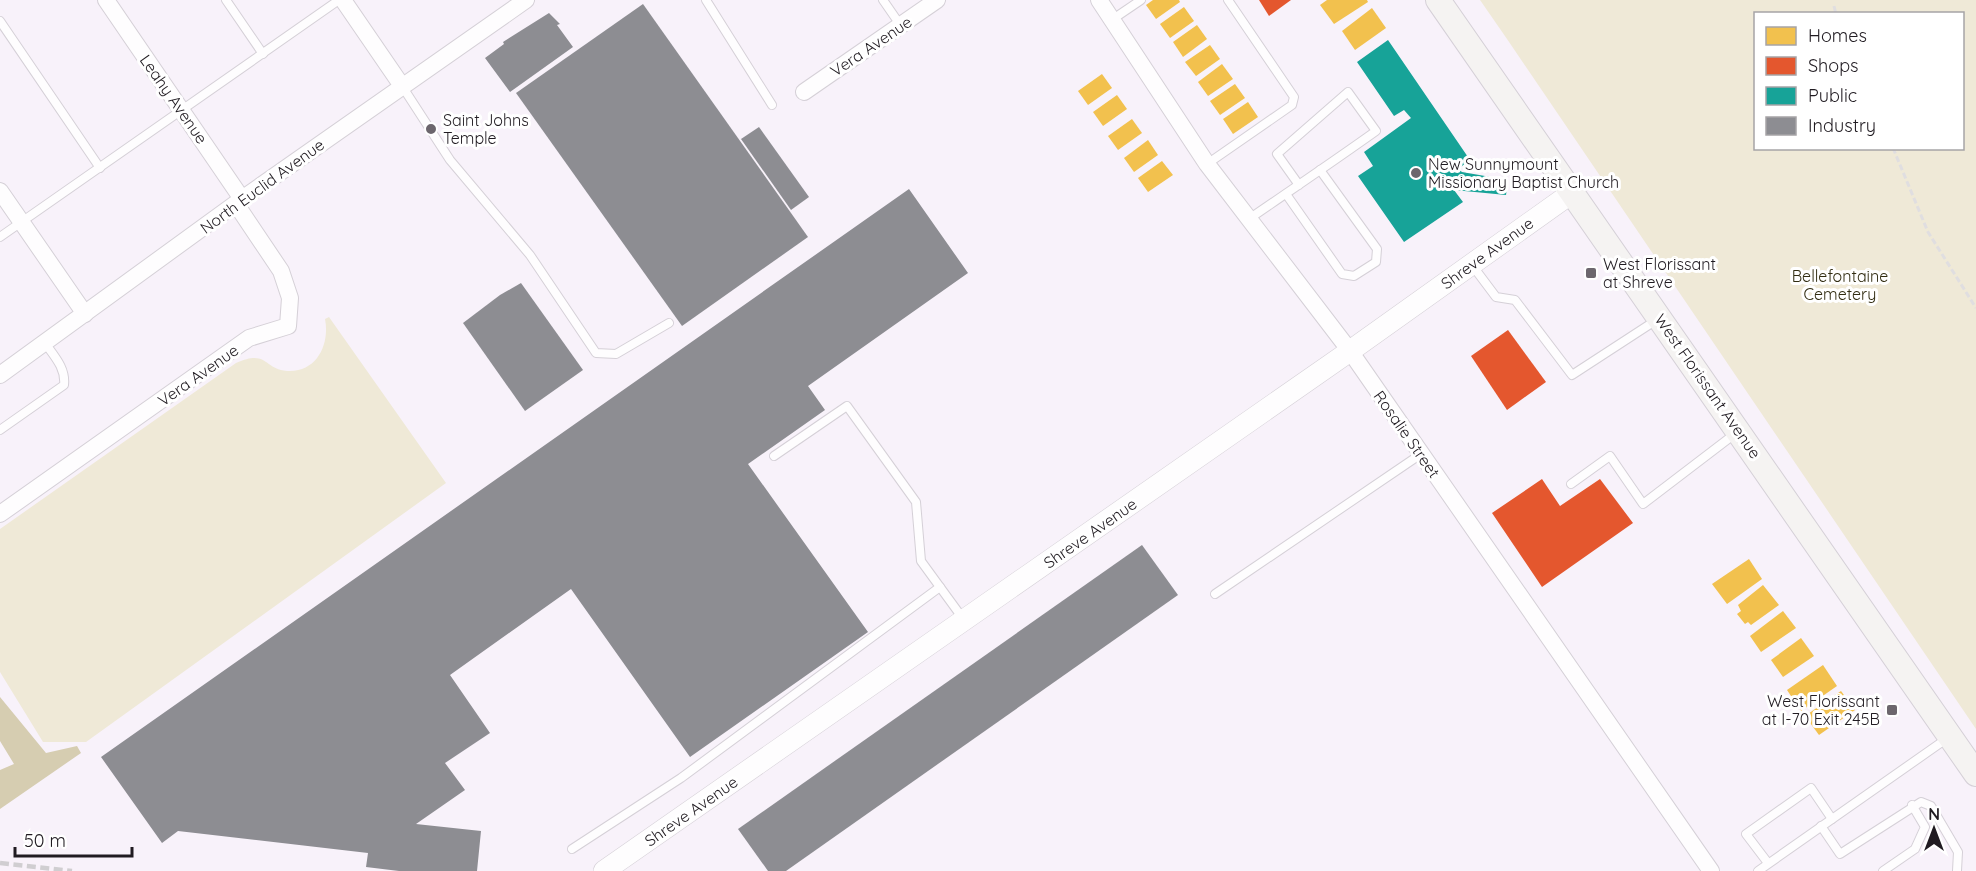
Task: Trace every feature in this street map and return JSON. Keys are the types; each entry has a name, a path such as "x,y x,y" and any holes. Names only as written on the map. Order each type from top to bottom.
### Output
{"main road":[{"name":"West Florissant Avenue","path":"1438,0 1976,774"}],"street":[{"name":"Leahy Avenue","path":"106,0 182,111 239,201"},
{"path":"341,0 402,86"},
{"name":"North Euclid Avenue","path":"0,375 239,201 526,0"},
{"name":"Vera Avenue","path":"804,92 937,0"},
{"name":"Rosalie Street","path":"1099,0 1207,164 1350,351 1711,871"},
{"path":"0,191 85,314"},
{"name":"Shreve Avenue","path":"604,871 1350,351 1573,192"},
{"name":"Vera Avenue","path":"0,514 249,338 288,326 290,298 281,272 239,201"}],"lane":[{"path":"226,0 263,54"},
{"path":"0,237 341,0"},
{"path":"706,0 772,105"},
{"path":"883,0 901,26"},
{"path":"1113,19 1141,0"},
{"path":"1207,164 1292,105 1294,97 1228,0"},
{"path":"0,21 100,168"},
{"path":"402,86 450,160 530,255 596,353 616,354 669,323"},
{"path":"1249,219 1299,185 1376,131 1348,92 1277,154 1299,185"},
{"path":"1286,194 1342,274 1354,276 1376,262 1377,249 1320,170"},
{"path":"1471,264 1496,297 1515,300 1572,375 1660,318"},
{"path":"0,430 64,385 65,375 62,367 45,343"},
{"path":"774,456 848,406 916,502 921,561 965,620"},
{"path":"1570,484 1610,456 1643,504 1739,431"},
{"path":"1215,594 1421,454"},
{"path":"572,849 681,778 940,587"},
{"path":"1758,871 1950,736"},
{"path":"1768,864 1746,834 1811,788 1832,819"},
{"path":"1821,826 1840,854 1912,805 1921,802 1931,806 1958,852 1957,871"},
{"path":"1883,871 1915,849 1925,827 1912,805"}],"path":[{"path":"1834,6 1836,12"},
{"path":"1894,150 1928,232 1976,308"}],"green space":[{"name":"Bellefontaine Cemetery","path":"1480,0 1976,0 1976,729"},
{"path":"329,317 446,483 86,742 43,742 0,672 0,529 236,363 254,358 279,370 287,371 306,367 314,362 323,347 325,319"}],"shaded area":[{"path":"0,697 46,753 77,746 81,753 0,809 0,770 14,764 0,741"}],"building: Homes":[{"path":"1153,0 1179,0 1180,2 1156,19 1146,5"},
{"path":"1327,0 1367,0 1368,2 1334,24 1320,5"},
{"path":"1184,7 1194,21 1170,38 1160,24"},
{"path":"1372,8 1386,28 1355,50 1342,31"},
{"path":"1197,25 1207,39 1183,57 1173,42"},
{"path":"1210,45 1220,59 1196,76 1185,62"},
{"path":"1222,64 1233,79 1208,96 1198,82"},
{"path":"1102,74 1112,88 1088,105 1078,91"},
{"path":"1235,84 1245,98 1220,115 1210,101"},
{"path":"1117,95 1127,109 1103,126 1093,112"},
{"path":"1248,102 1258,117 1233,134 1223,119"},
{"path":"1132,119 1142,133 1118,150 1108,136"},
{"path":"1148,140 1158,155 1134,172 1124,158"},
{"path":"1162,161 1173,175 1148,192 1138,178"},
{"path":"1749,559 1762,579 1727,604 1712,584"},
{"path":"1763,585 1779,605 1751,625 1748,622 1745,624 1737,614 1741,611 1738,605"},
{"path":"1783,611 1796,628 1761,652 1750,636"},
{"path":"1801,638 1814,656 1783,677 1771,660"},
{"path":"1823,665 1837,686 1801,711 1787,690"},
{"path":"1841,691 1855,710 1819,735 1805,716"}],"building: Shops":[{"path":"1259,0 1291,0 1269,16"},
{"path":"1508,330 1546,382 1507,410 1471,356"},
{"path":"1542,479 1560,506 1600,479 1633,523 1542,587 1492,513"}],"building: Public":[{"path":"1388,40 1470,160 1458,169 1462,172 1508,180 1506,195 1454,190 1463,202 1404,242 1358,176 1373,166 1364,152 1411,118 1404,110 1394,116 1357,62"}],"building: Industry":[{"path":"643,4 808,237 682,326 516,93"},
{"path":"549,13 560,24 557,25 573,47 510,92 485,58 504,44 503,42"},
{"path":"759,127 809,197 791,210 741,139"},
{"path":"909,189 968,273 808,386 825,410 748,464 868,632 690,757 571,589 450,675 490,733 445,763 465,790 416,824 481,831 477,871 399,871 366,867 368,853 178,831 162,843 101,757"},
{"path":"521,283 583,370 525,411 463,323 500,295"},
{"path":"1142,545 1178,595 786,871 768,871 738,829"}],"railway":[{"path":"0,863 72,871"}],"place":[{"name":"Saint Johns Temple","path":"431,129"},
{"name":"New Sunnymount Missionary Baptist Church","path":"1416,173"},
{"name":"West Florissant at Shreve","path":"1591,273"},
{"name":"West Florissant at I-70 Exit 245B","path":"1892,710"}]}
